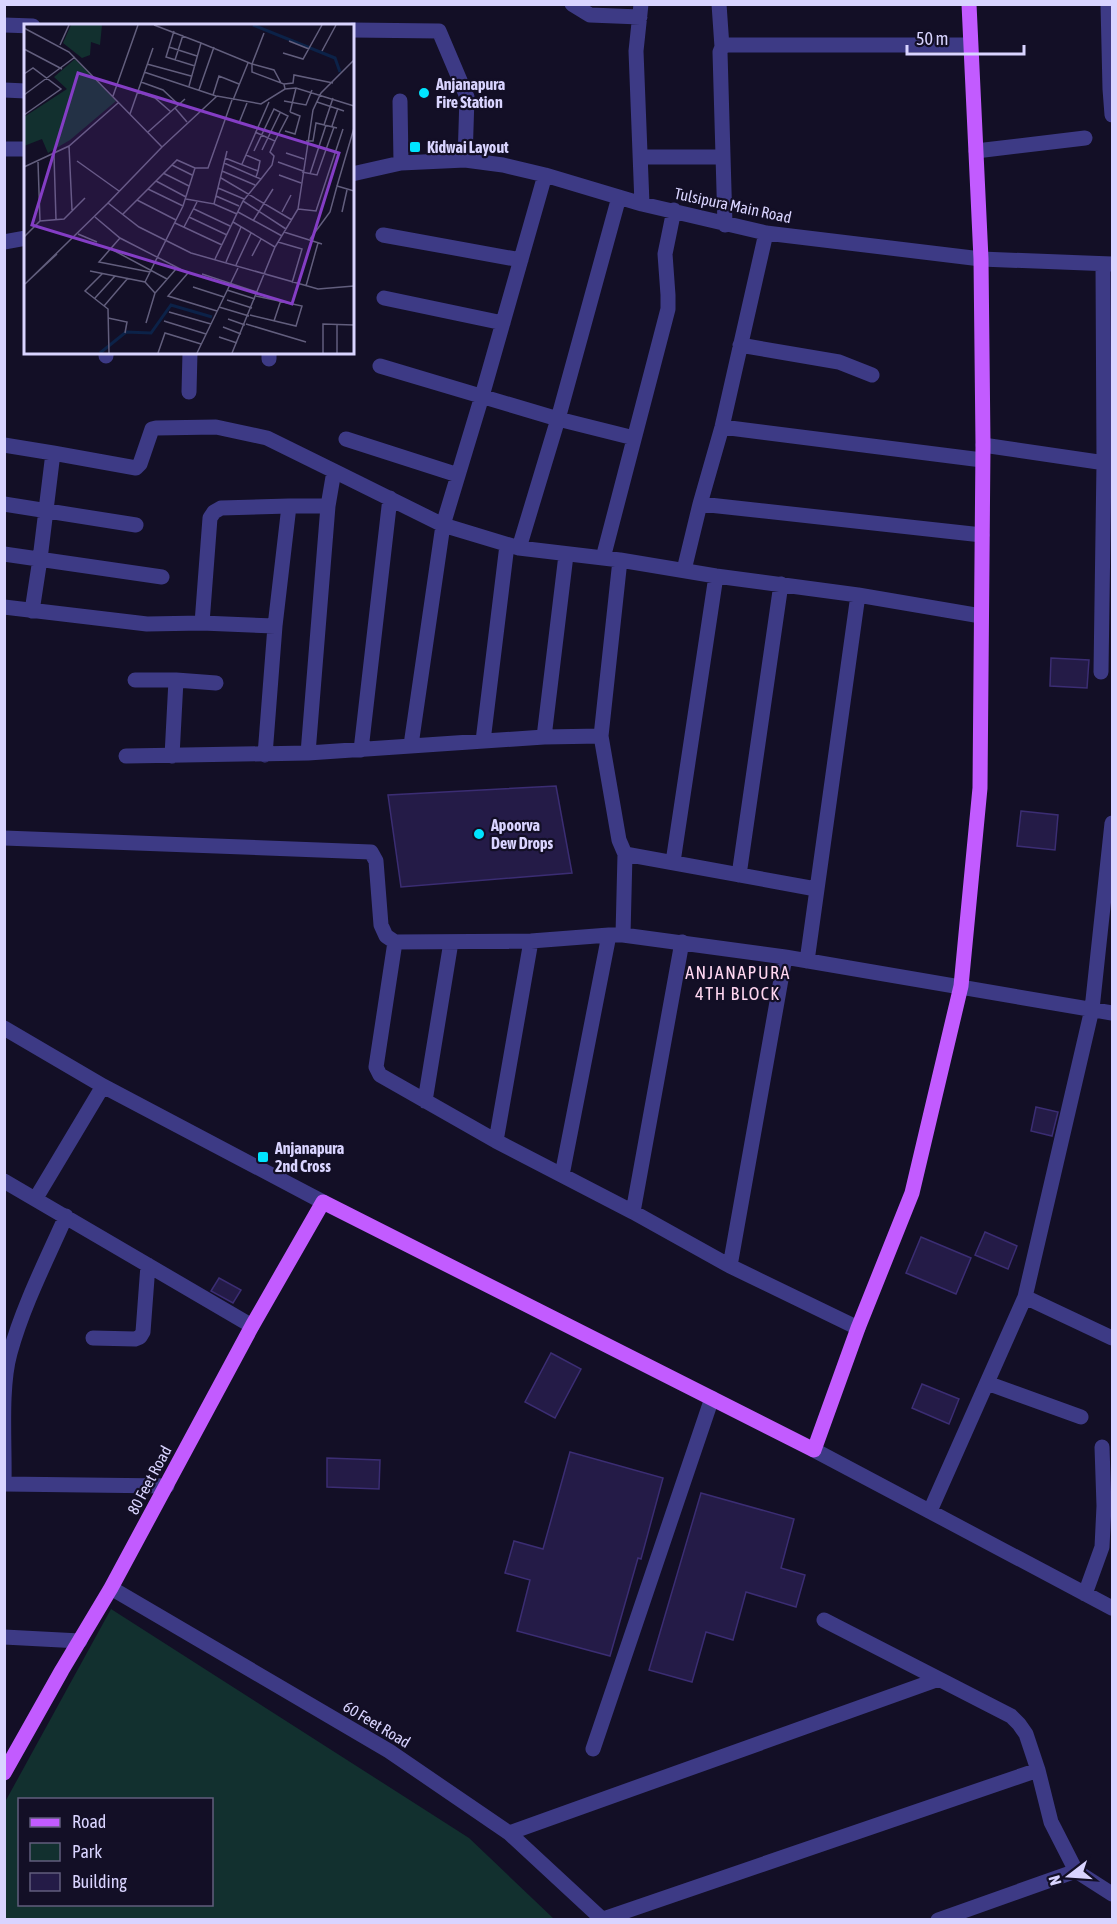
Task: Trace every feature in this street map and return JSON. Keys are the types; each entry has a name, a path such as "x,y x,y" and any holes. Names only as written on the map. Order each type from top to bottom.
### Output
{"main road":[{"path":"323,1202 814,1450 858,1328 912,1193 961,986 980,788 983,453 981,259 969,4"},
{"name":"80 Feet Road","path":"4,1773 111,1588 252,1326 323,1202"}],"street":[{"path":"572,4 590,15 640,11 636,51 642,204"},
{"path":"719,4 722,47 720,52 725,225"},
{"path":"1108,4 1111,30 1113,115"},
{"path":"4,25 24,26"},
{"path":"354,30 439,31 467,97 465,160"},
{"path":"722,47 728,45 970,45"},
{"path":"4,90 24,91"},
{"path":"400,101 400,163"},
{"path":"976,151 1085,138"},
{"path":"4,149 24,149"},
{"path":"641,157 723,157"},
{"name":"Tulsipura Main Road","path":"354,174 400,163 465,160 503,165 544,175 642,204 766,234 981,259 1108,264"},
{"path":"411,746 443,525 544,175"},
{"path":"483,741 513,547 558,419 619,197"},
{"path":"603,558 668,309 665,254 674,210"},
{"path":"684,570 722,428 766,234"},
{"path":"383,235 521,260"},
{"path":"4,242 24,238"},
{"path":"1101,672 1108,464 1108,264"},
{"path":"384,298 503,323"},
{"path":"740,345 839,362 872,375"},
{"path":"189,392 190,354"},
{"path":"380,366 558,419 634,438"},
{"path":"4,445 136,468 140,464 152,429 216,427 267,438 443,525 513,547 620,560 716,576 858,595 981,616"},
{"path":"722,428 1108,464"},
{"path":"346,439 458,475"},
{"path":"32,611 53,453"},
{"path":"308,753 328,506 334,471"},
{"path":"361,750 390,498"},
{"path":"4,504 136,525"},
{"path":"700,504 982,535"},
{"path":"265,755 275,626 289,506"},
{"path":"202,623 210,518 214,512 221,508 328,506"},
{"path":"4,554 162,577"},
{"path":"544,737 566,555"},
{"path":"562,1175 616,935 625,854 619,840 601,736 620,560"},
{"path":"673,862 716,576"},
{"path":"739,875 781,584"},
{"path":"807,961 858,595"},
{"path":"4,607 147,624 202,623 275,626"},
{"path":"135,680 216,683"},
{"path":"172,756 176,680"},
{"path":"126,756 265,755 544,737 601,736"},
{"path":"930,1511 1025,1297 1092,1010 1113,823"},
{"path":"4,838 371,852 376,861 381,925 386,936 395,942 531,941 616,935 785,957 1113,1013"},
{"path":"625,854 816,889"},
{"path":"496,1141 531,941"},
{"path":"395,942 376,1067 380,1075 496,1141 633,1212 730,1266 858,1328"},
{"path":"425,1101 451,942"},
{"path":"633,1212 682,942"},
{"path":"730,1266 785,957"},
{"path":"4,1028 103,1086 323,1202"},
{"path":"36,1198 103,1086"},
{"path":"4,1181 252,1326"},
{"path":"66,1216 28,1303 10,1354 5,1381 4,1483 167,1486"},
{"path":"93,1338 135,1339 140,1337 143,1332 148,1265"},
{"path":"1025,1297 1113,1338"},
{"path":"987,1383 1081,1417"},
{"path":"593,1749 712,1398"},
{"path":"1085,1594 1102,1547 1104,1506 1102,1446"},
{"path":"814,1450 1113,1608"},
{"name":"60 Feet Road","path":"111,1588 389,1751 509,1833 603,1919"},
{"path":"825,1620 1011,1716 1026,1734 1051,1822 1076,1871 1113,1894"},
{"path":"4,1637 80,1641"},
{"path":"509,1833 939,1679"},
{"path":"603,1919 1038,1770"},
{"path":"938,1920 1076,1871"}],"green space":[{"path":"111,1609 469,1838 554,1919 5,1919 5,1802"}],"building":[{"path":"1051,658 1089,660 1087,688 1050,686"},
{"name":"Apoorva Dew Drops","path":"556,786 572,873 401,887 388,795"},
{"path":"1021,811 1058,815 1055,850 1017,846"},
{"path":"1036,1107 1058,1112 1052,1136 1031,1131"},
{"path":"985,1232 1017,1246 1008,1269 975,1255"},
{"path":"921,1237 971,1258 956,1294 906,1273"},
{"path":"219,1278 241,1290 233,1303 211,1291"},
{"path":"551,1353 581,1369 555,1418 525,1402"},
{"path":"922,1384 959,1399 949,1424 912,1408"},
{"path":"570,1452 663,1478 641,1559 638,1558 610,1656 517,1631 530,1580 505,1573 514,1541 543,1549"},
{"path":"327,1458 380,1460 379,1489 327,1487"},
{"path":"701,1493 794,1519 781,1568 805,1575 796,1607 746,1592 733,1640 706,1632 692,1682 649,1670"}],"place":[{"name":"Anjanapura Fire Station","path":"424,93"},
{"name":"Kidwai Layout","path":"415,147"},
{"name":"Apoorva Dew Drops","path":"479,834"},
{"name":"Anjanapura 2nd Cross","path":"263,1157"}],"district":[{"name":"ANJANAPURA 4TH BLOCK","path":"738,982"}]}
